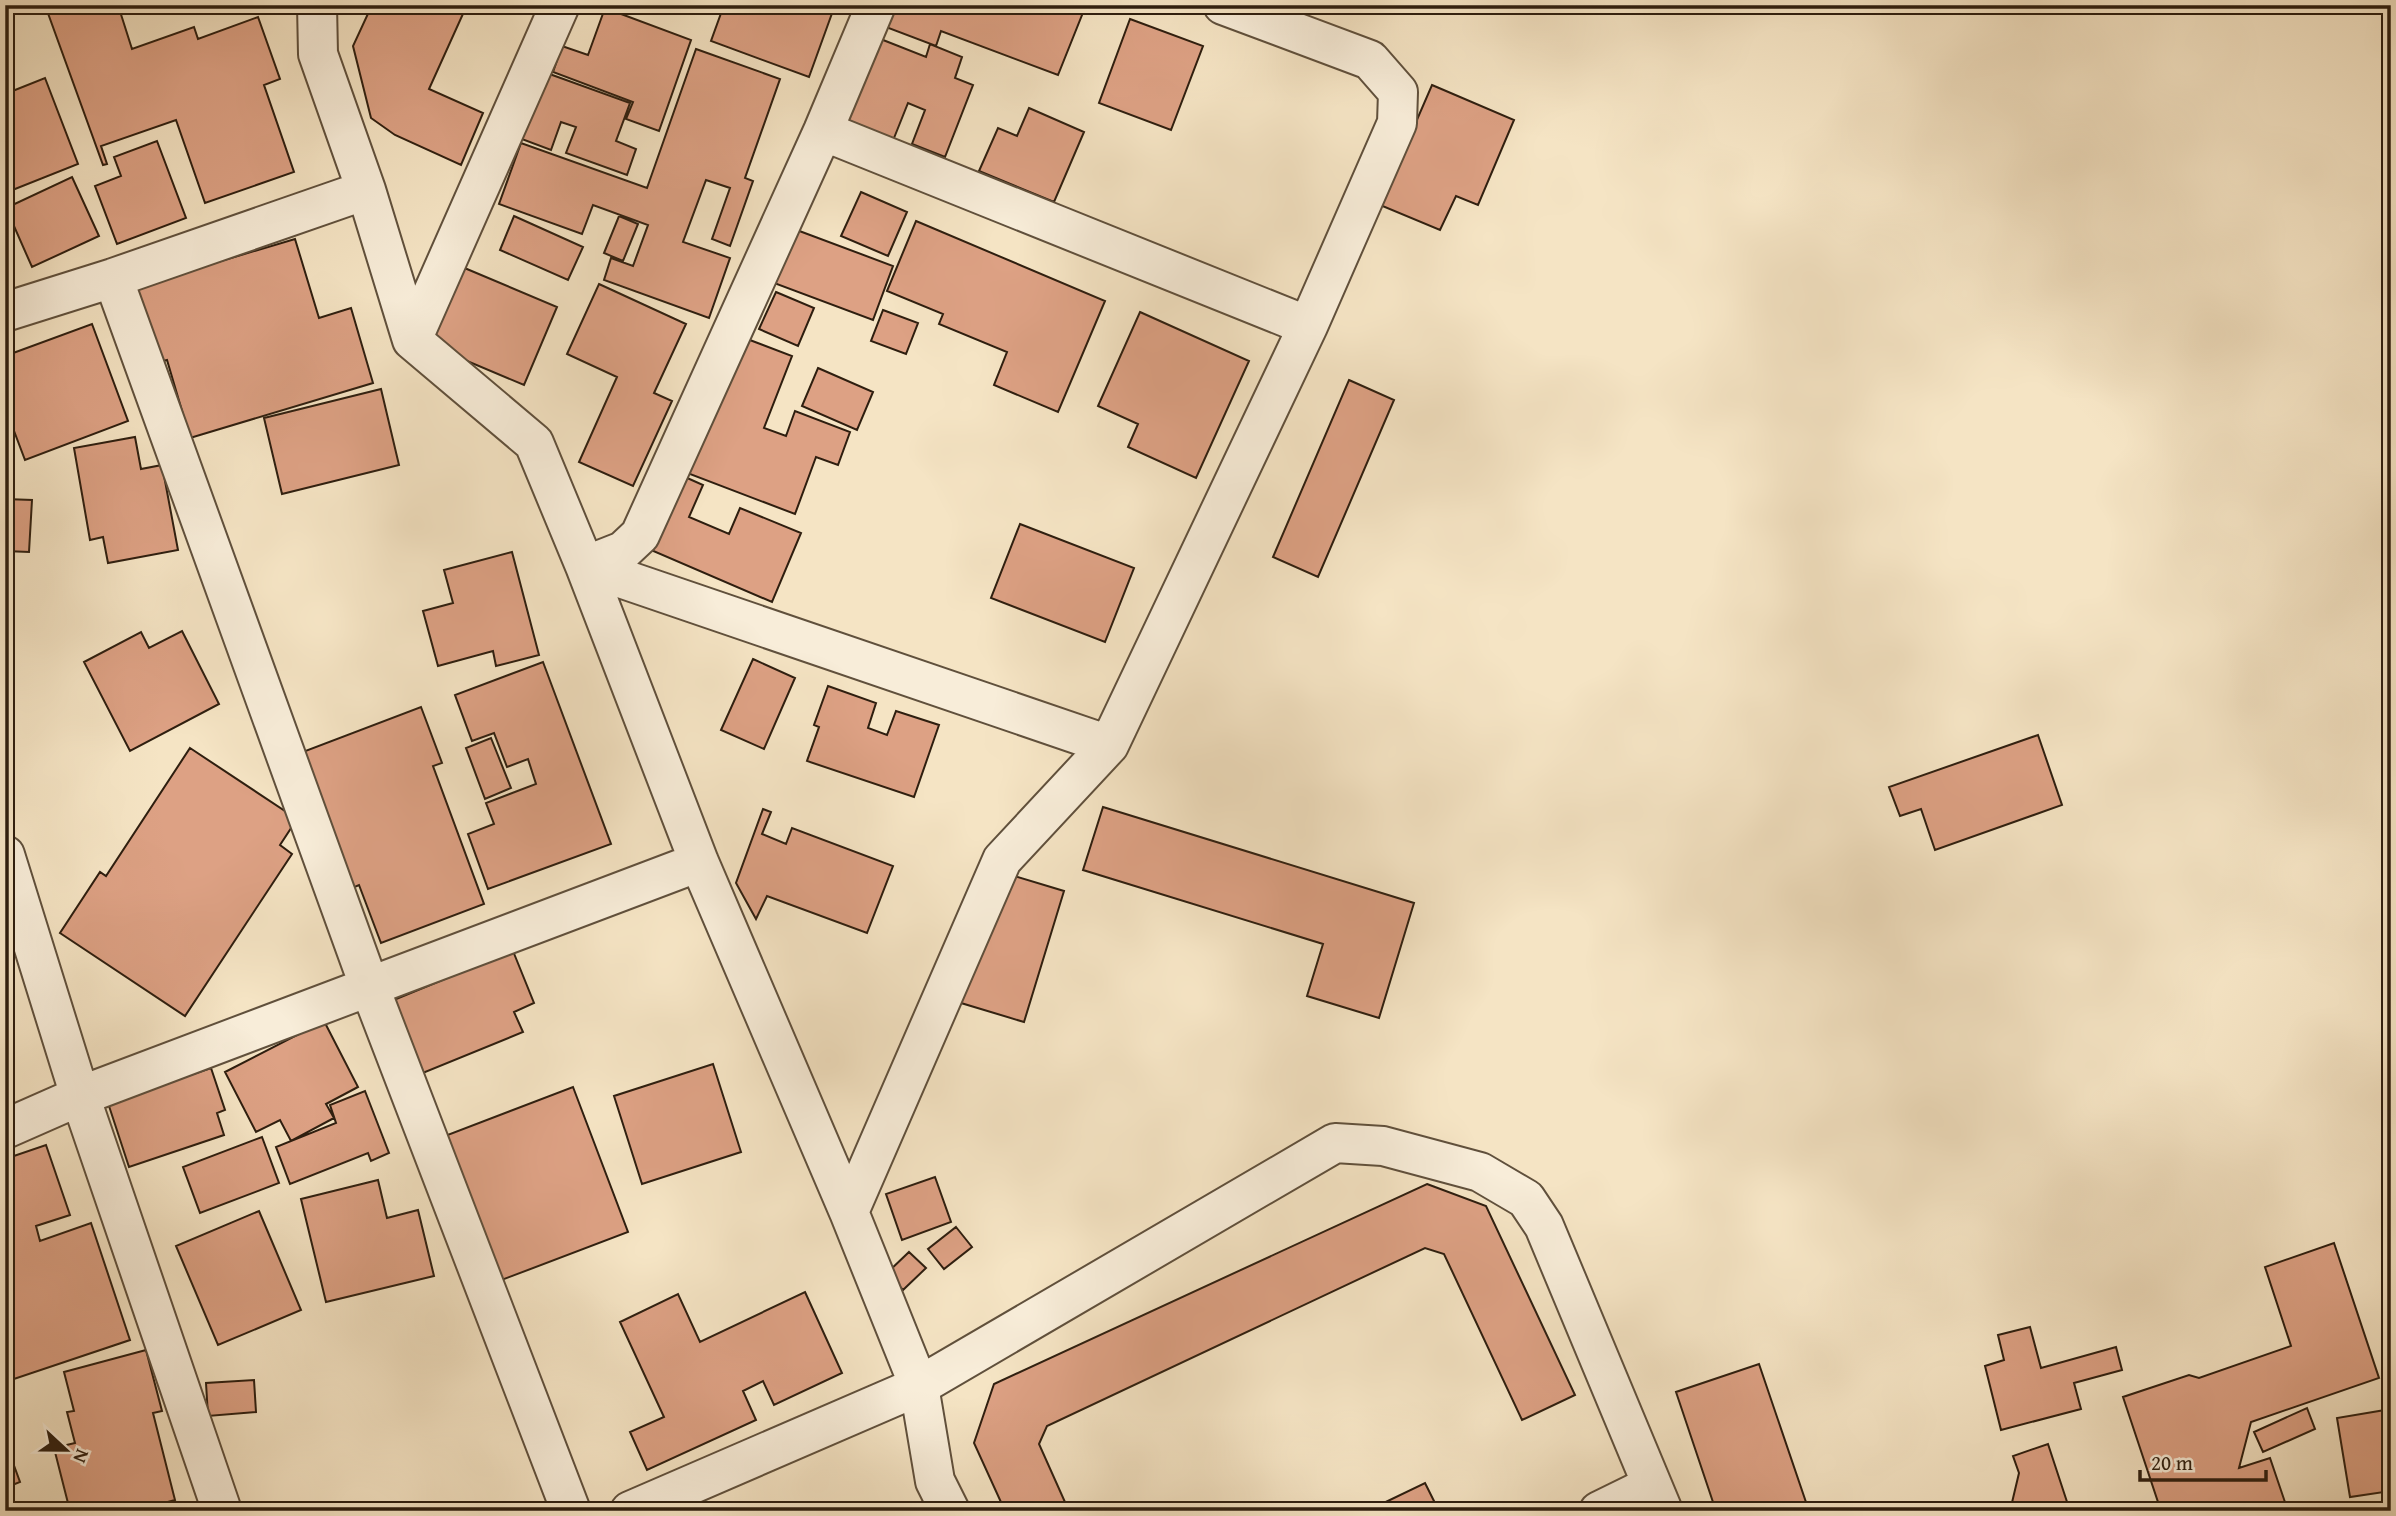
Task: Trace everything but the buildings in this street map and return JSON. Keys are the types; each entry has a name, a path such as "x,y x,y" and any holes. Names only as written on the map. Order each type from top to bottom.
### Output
{"street":[{"path":"317,5 318,54 366,190 412,340 534,443 699,862 849,1212 919,1386 935,1501"},
{"path":"318,54 340,5"},
{"path":"412,340 560,5"},
{"path":"584,566 623,551 640,535 823,131 876,5"},
{"path":"849,1212 1002,859 1109,746 1308,326 1397,123 1398,92 1370,60 1223,5"},
{"path":"823,131 1308,326"},
{"path":"5,312 113,278 366,190"},
{"path":"113,278 370,988 571,1511"},
{"path":"584,566 1109,746"},
{"path":"5,855 80,1096 222,1511"},
{"path":"5,1129 80,1096 699,862"},
{"path":"630,1511 919,1386 1335,1143 1383,1146 1480,1172 1526,1199 1544,1226 1658,1498 1599,1511"}]}
